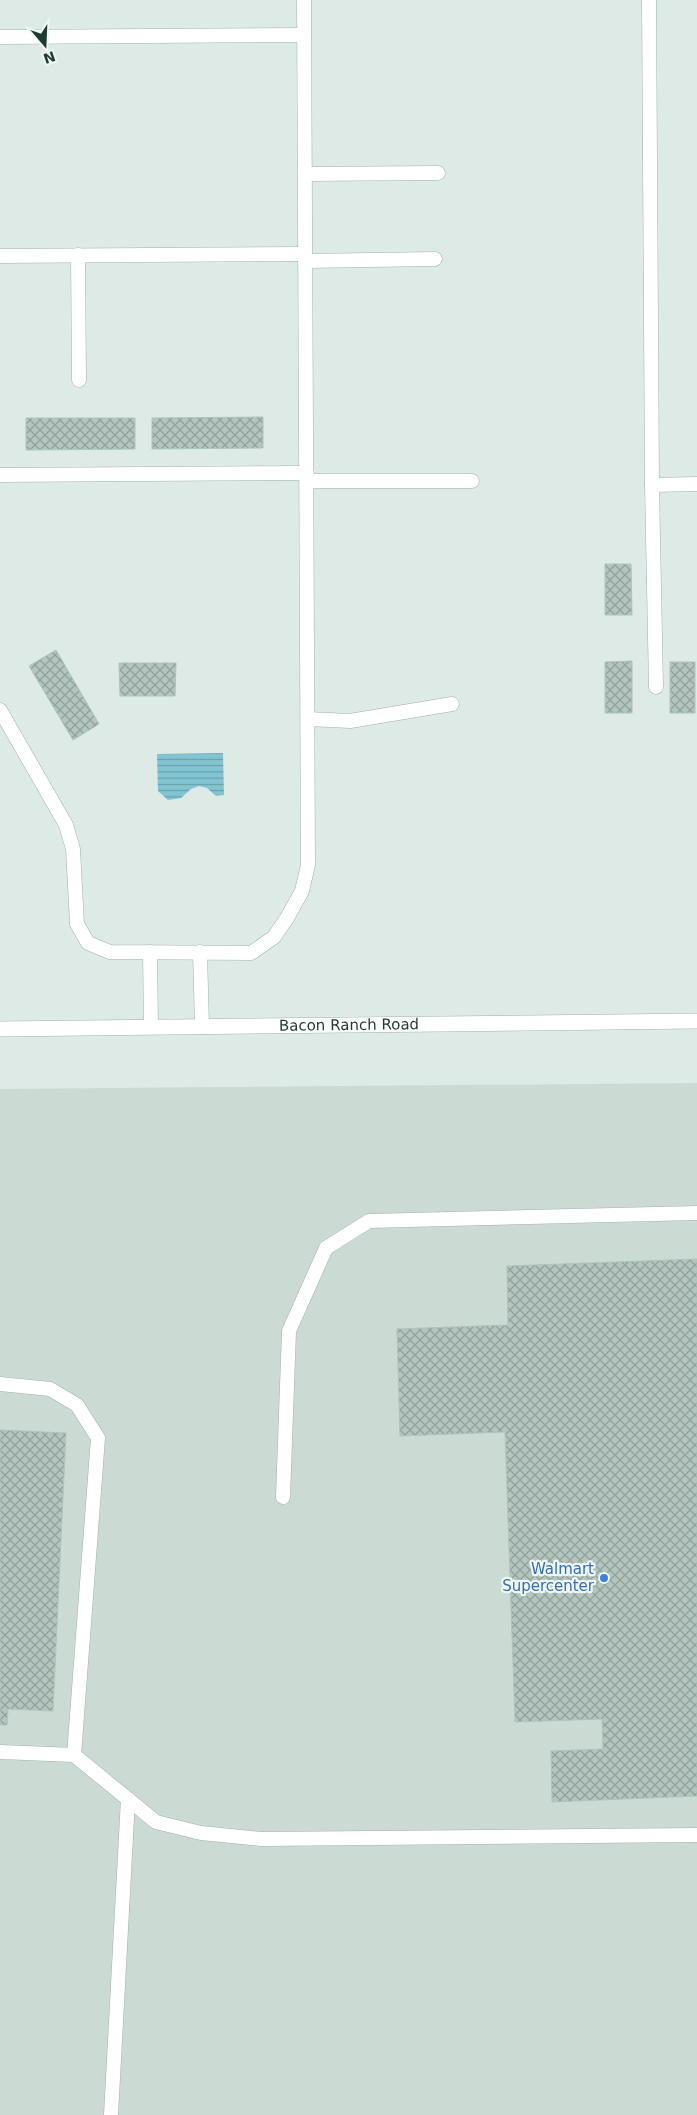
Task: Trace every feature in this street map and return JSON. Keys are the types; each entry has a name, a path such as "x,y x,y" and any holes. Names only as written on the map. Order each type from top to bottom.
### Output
{"street":[{"name":"Bacon Ranch Road","path":"0,1029 697,1021"}],"lane":[{"path":"0,710 66,825 73,849 76,924 88,943 110,952 251,952 274,937 302,891 308,865 304,0"},
{"path":"649,0 652,484 656,687"},
{"path":"0,37 304,35"},
{"path":"305,174 438,173"},
{"path":"78,255 79,380"},
{"path":"0,256 78,255 435,259"},
{"path":"0,475 307,477 472,481"},
{"path":"652,484 697,484"},
{"path":"308,719 350,721 452,704"},
{"path":"150,952 152,1027"},
{"path":"200,952 202,1026"},
{"path":"283,1498 289,1331 326,1248 369,1221 697,1213"},
{"path":"0,1384 50,1389 78,1405 98,1438 74,1755"},
{"path":"0,1752 74,1755 156,1822 201,1833 261,1839 697,1835"},
{"path":"111,2115 128,1799"}],"shaded area":[{"path":"697,1083 697,2115 0,2115 0,1089"}],"water":[{"path":"223,753 224,795 216,796 207,788 199,786 191,789 181,798 168,800 158,791 157,754"}],"building":[{"path":"263,417 263,448 152,449 152,418"},
{"path":"26,418 135,418 135,449 26,450"},
{"path":"605,564 631,564 632,615 605,615"},
{"path":"56,650 99,724 73,740 29,666"},
{"path":"632,661 632,713 605,713 605,662"},
{"path":"670,662 695,662 695,713 670,713"},
{"path":"119,663 176,663 175,696 120,696"},
{"name":"Walmart Supercenter","path":"697,1259 697,1796 552,1802 551,1751 603,1749 602,1719 515,1722 505,1432 400,1436 397,1329 508,1325 507,1266"},
{"path":"0,1430 66,1433 53,1711 8,1709 7,1725 0,1725"}],"place":[{"name":"Walmart Supercenter","path":"604,1578"}]}
